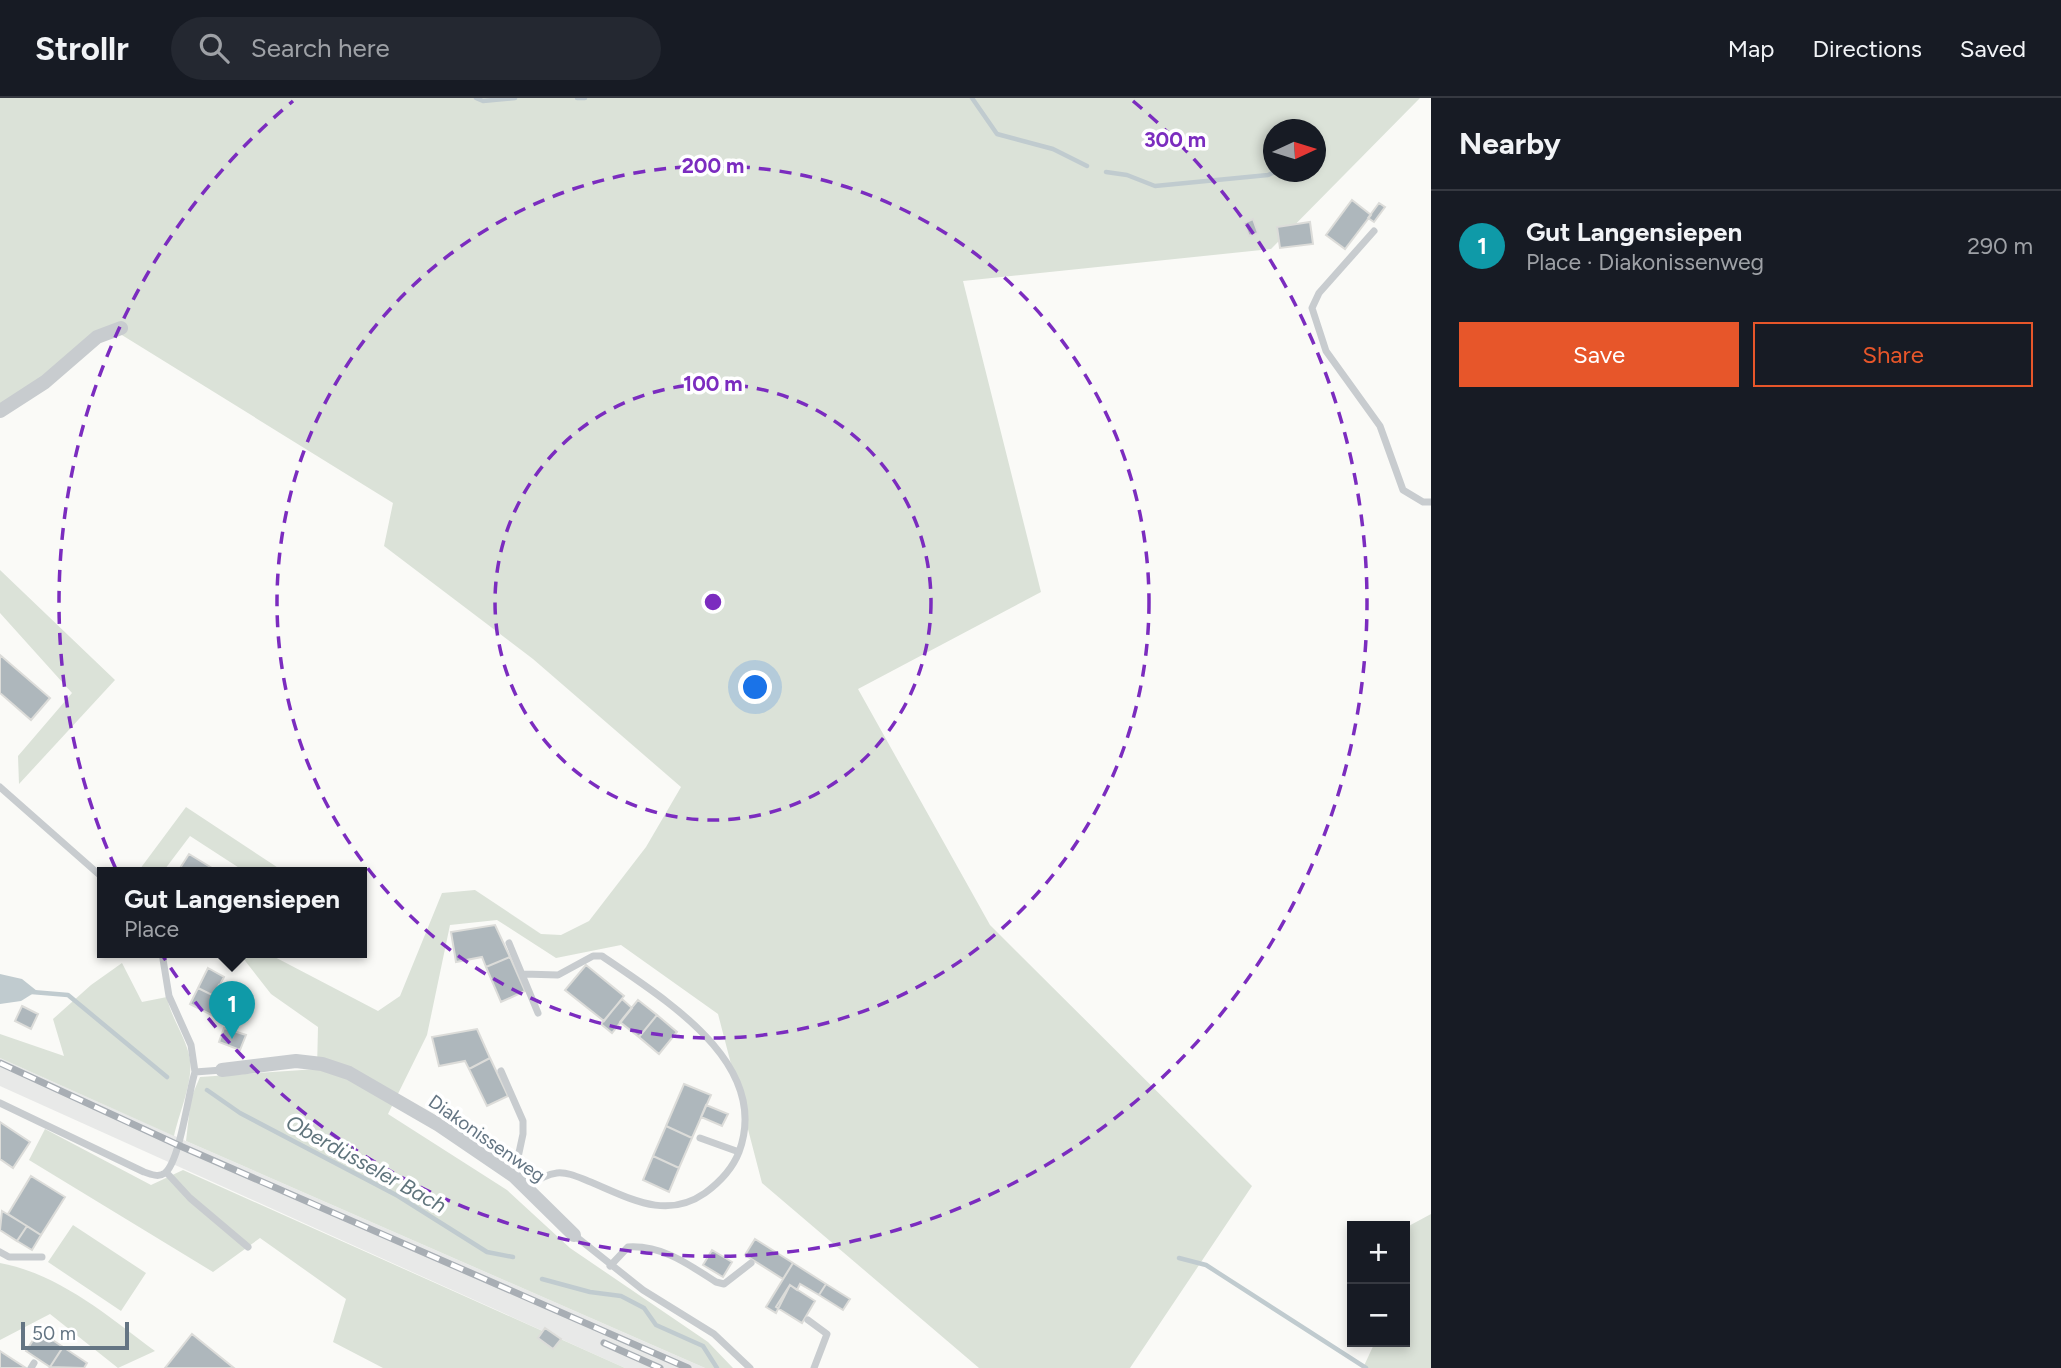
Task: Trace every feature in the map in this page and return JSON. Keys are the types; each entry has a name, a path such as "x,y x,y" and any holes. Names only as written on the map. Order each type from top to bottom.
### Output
{"street":[{"path":"0,411 45,382 97,337 121,328"},
{"name":"Diakonissenweg","path":"222,1070 296,1060 340,1070 439,1125 514,1176 574,1234"}],"lane":[{"path":"1374,231 1319,293 1312,309 1326,351 1380,426 1403,490 1423,502 1431,502"},
{"path":"2,793 97,873"},
{"path":"509,943 538,1013"},
{"path":"524,974 558,975 593,956 602,956 688,1019 718,1051 742,1095 747,1130 733,1166 716,1185 695,1200 676,1207 651,1206 570,1174 545,1176 528,1187"},
{"path":"162,958 165,986 173,1010 191,1045 195,1072 184,1107 178,1145 166,1172"},
{"name":"Diakonissenweg","path":"195,1072 222,1070"},
{"path":"501,1071 523,1121 514,1176"},
{"path":"0,1103 144,1172 153,1175 166,1172"},
{"path":"700,1138 739,1152"},
{"path":"166,1172 190,1198 248,1247"},
{"name":"Diakonissenweg","path":"574,1234 610,1266 714,1334 750,1368"},
{"path":"610,1266 628,1247 642,1246 663,1251 724,1284 751,1263"},
{"path":"0,1252 9,1257 42,1257"},
{"path":"808,1320 827,1334 814,1368"}],"shaded area":[{"path":"0,98 1420,98 1271,249 963,281 1041,592 858,689 990,925 1252,1186 1130,1368 979,1368 762,1183 718,1014 621,945 556,958 497,920 450,925 427,1035 388,1114 507,1190 570,1248 708,1342 733,1368 705,1368 186,1141 191,1098 200,1077 317,1069 318,1027 271,994 243,958 277,958 378,1011 400,996 442,893 475,890 541,934 561,935 589,921 646,847 681,787 533,659 384,546 393,503 117,332 101,339 0,416"},
{"path":"0,570 115,680 19,784 18,756 72,693 0,613"},
{"path":"186,807 277,867 238,867 190,836 167,867 141,867"},
{"path":"122,963 142,1002 167,997 188,1052 189,1078 174,1136 0,1058 0,1034 64,1056 53,1019 91,985"},
{"path":"0,974 22,979 37,991 21,1001 0,1004"},
{"path":"0,1058 705,1368 625,1368 0,1086"},
{"path":"45,1129 151,1185 183,1170 625,1368 383,1368 333,1342 346,1299 260,1238 213,1272 29,1160"},
{"path":"1431,1214 1431,1368 1363,1368 1373,1347 1410,1347 1410,1225"},
{"path":"73,1225 146,1273 121,1311 48,1262"},
{"path":"0,1263 43,1276 63,1286 155,1351 118,1368 50,1314 0,1340"}],"building":[{"path":"1352,200 1371,215 1345,249 1326,235"},
{"path":"1379,203 1385,207 1374,222 1368,218"},
{"path":"1253,219 1258,233 1249,236 1244,223"},
{"path":"1310,222 1313,244 1280,248 1277,227"},
{"path":"0,655 50,698 31,720 0,693"},
{"path":"189,854 210,867 181,867"},
{"path":"495,925 510,957 486,967 482,957 456,962 451,932"},
{"path":"510,957 525,991 501,1002 486,967"},
{"path":"586,965 624,996 604,1021 565,990"},
{"path":"208,968 224,977 214,996 198,988"},
{"path":"219,985 242,998 229,1024 190,1004 198,988 214,996"},
{"path":"622,999 632,1008 612,1033 601,1024"},
{"path":"638,1000 657,1015 639,1037 620,1022"},
{"path":"22,1006 38,1014 31,1029 15,1021"},
{"path":"657,1015 677,1032 659,1054 639,1037"},
{"path":"224,1028 246,1035 240,1050 219,1042"},
{"path":"477,1029 490,1058 469,1069 465,1061 439,1066 432,1037"},
{"path":"490,1058 508,1096 487,1106 469,1069"},
{"path":"684,1084 711,1095 692,1138 666,1126"},
{"path":"706,1105 728,1114 722,1126 701,1117"},
{"path":"0,1122 30,1142 13,1168 0,1159"},
{"path":"666,1126 692,1138 679,1168 653,1156"},
{"path":"653,1156 679,1168 669,1192 643,1180"},
{"path":"31,1176 65,1197 41,1235 8,1214"},
{"path":"2,1211 27,1226 17,1241 0,1230"},
{"path":"27,1226 41,1235 32,1250 17,1241"},
{"path":"755,1239 793,1263 783,1279 745,1255"},
{"path":"712,1250 732,1262 723,1277 703,1265"},
{"path":"793,1263 826,1284 819,1295 800,1284 797,1290 790,1285 776,1313 766,1307"},
{"path":"826,1284 850,1299 843,1310 819,1295"},
{"path":"790,1285 815,1301 802,1323 776,1307"},
{"path":"545,1328 561,1339 553,1349 538,1338"},
{"path":"39,1331 63,1347 50,1367 26,1351"},
{"path":"192,1334 234,1368 165,1368"},
{"path":"63,1347 87,1363 84,1368 50,1367"},
{"path":"0,1351 26,1368 0,1368"}],"waterway":[{"path":"476,98 483,101 515,98"},
{"path":"577,98 585,98"},
{"path":"972,98 997,134 1053,149 1087,166"},
{"path":"1106,172 1127,175 1155,186 1263,175"},
{"name":"Oberdüsseler Bach","path":"32,992 68,995 167,1077"},
{"name":"Oberdüsseler Bach","path":"207,1090 240,1113 398,1196 487,1252 513,1257"},
{"path":"1179,1258 1206,1265 1366,1368"},
{"name":"Oberdüsseler Bach","path":"542,1279 590,1292 621,1296 644,1308 656,1325 703,1346 717,1368"}],"railway":[{"path":"0,1063 178,1145 688,1368"},
{"path":"604,1343 660,1368"}],"place":[{"name":"Gut Langensiepen","path":"232,1039"}]}
